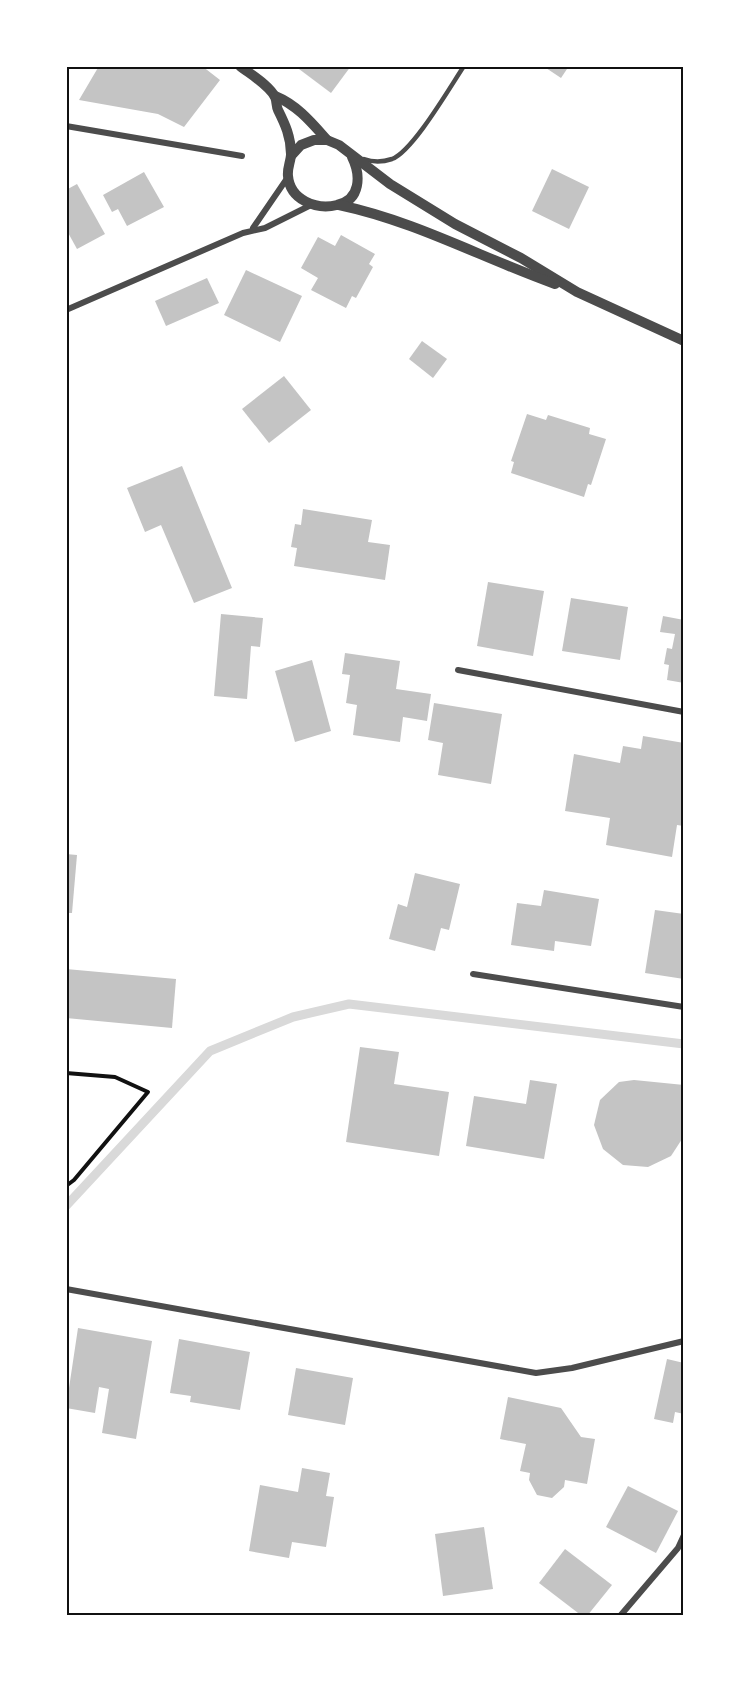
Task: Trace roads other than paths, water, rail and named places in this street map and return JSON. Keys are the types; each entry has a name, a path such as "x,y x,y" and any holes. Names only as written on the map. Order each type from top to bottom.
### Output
{"street":[{"path":"240,66 275,96 288,102 304,115 327,140 339,145 390,184 455,224 521,258 578,292"},
{"path":"275,96 276,108 288,133 291,156 288,177 291,187 299,198 310,205 322,207 339,205 406,223 513,269 578,292 684,341"},
{"path":"66,126 242,156"},
{"path":"291,156 301,145 327,140"},
{"path":"339,205 352,197 358,183 358,169 350,154"},
{"path":"253,228 288,177"},
{"path":"66,310 253,228 265,228 310,205"},
{"path":"458,670 684,712"},
{"path":"473,974 684,1006"},
{"path":"66,1289 536,1372 572,1368 684,1341"},
{"path":"620,1616 678,1548 684,1535"}],"lane":[{"path":"350,154 372,162 393,159 415,138 464,66"}],"waterway":[{"path":"66,1206 210,1051 293,1017 349,1004 684,1044"}]}
